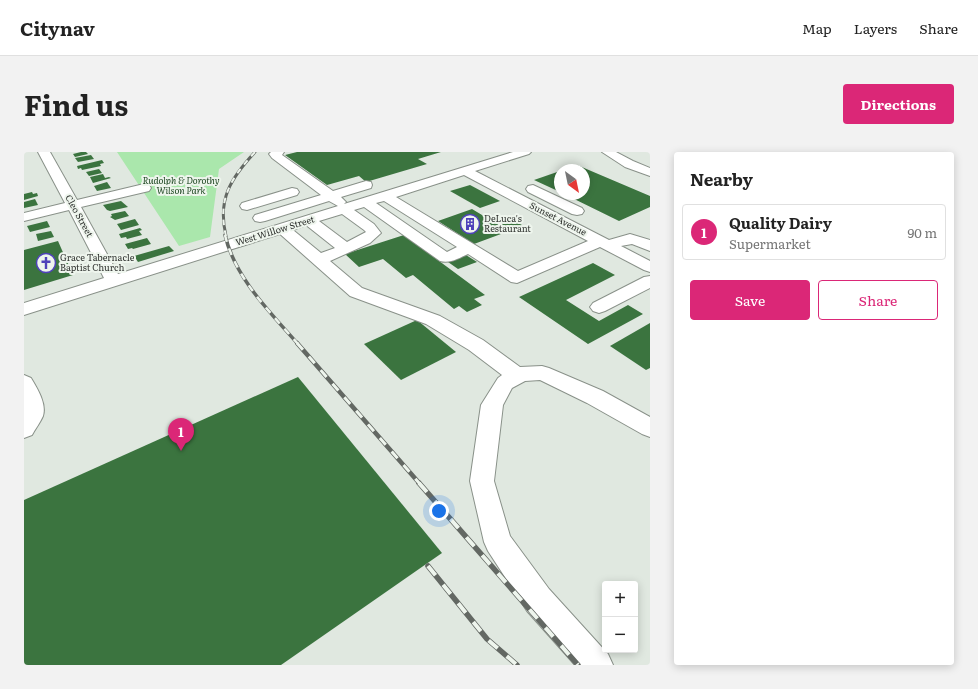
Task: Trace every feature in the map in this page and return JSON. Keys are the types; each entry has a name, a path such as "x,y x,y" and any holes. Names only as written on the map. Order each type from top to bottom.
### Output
{"street":[{"name":"Cleo Street","path":"44,152 114,281"},
{"path":"278,152 275,154 276,156 331,196 369,227 374,233 365,240 319,260"},
{"name":"West Willow Street","path":"24,309 386,196 482,164 525,152"},
{"path":"608,152 629,164 650,172"},
{"name":"Sunset Avenue","path":"482,164 605,243 650,267"},
{"path":"287,179 302,175"},
{"path":"519,182 577,211"},
{"path":"260,218 366,185"},
{"path":"247,206 316,186"},
{"path":"24,217 144,188"},
{"path":"386,196 517,278 605,243 629,238 635,239 650,246"},
{"path":"366,202 446,258 469,248"},
{"path":"308,220 345,248"},
{"path":"282,228 356,292 433,320 476,345 518,376"},
{"path":"599,307 650,281"},
{"path":"597,665 538,600 498,542 482,481 492,406 505,383 521,374 542,373 595,398 650,428"},
{"path":"24,383 30,399 32,415 24,429"}],"green space":[{"name":"Rudolph & Dorothy Wilson Park","path":"117,152 244,152 219,169 210,237 179,246"}],"building":[{"path":"86,152 88,154 75,157 73,154"},
{"path":"297,152 441,152 418,159 427,164 366,182 359,176 327,185 285,155"},
{"path":"91,155 94,159 78,162 75,158"},
{"path":"102,160 104,163 100,164 101,166 82,170 81,168 78,169 77,166"},
{"path":"99,169 102,173 89,176 86,172"},
{"path":"590,171 650,196 650,207 619,221 576,200 590,200"},
{"path":"554,173 554,189 534,180"},
{"path":"103,174 105,178 111,178 93,183 90,177"},
{"path":"107,182 111,188 97,191 94,186"},
{"path":"470,185 500,201 480,208 450,191"},
{"path":"32,192 33,194 37,193 38,196 24,200 24,194"},
{"path":"35,199 38,205 24,208 24,202"},
{"path":"121,201 128,207 110,211 103,205"},
{"name":"DeLuca's Restaurant","path":"472,209 502,227 494,230 501,234 474,244 438,221"},
{"path":"125,211 129,216 115,220 110,217 112,216 111,214"},
{"path":"135,219 139,225 121,230 117,224"},
{"path":"512,220 522,225 511,229 501,224"},
{"path":"47,221 50,227 30,232 27,226"},
{"path":"140,228 142,230 139,231 142,235 127,239 126,237 121,238 119,234"},
{"path":"51,231 54,237 38,241 36,234"},
{"path":"404,235 485,295 474,299 482,305 467,312 459,306 454,309 413,275 406,278 383,259 359,267 345,254"},
{"path":"147,238 151,244 128,249 125,244"},
{"name":"Grace Tabernacle Baptist Church","path":"58,241 73,275 24,290 24,250"},
{"path":"169,246 174,251 138,262 134,256"},
{"path":"466,255 477,262 458,269 448,262"},
{"path":"593,263 615,275 566,300 599,321 628,305 643,314 588,344 519,297"},
{"path":"417,320 456,352 401,380 364,344"},
{"path":"650,323 650,368 646,370 610,346"},
{"path":"298,377 442,553 281,665 24,665 24,500"}],"railway":[{"path":"226,236 223,211 228,190 239,171 255,152"},
{"path":"225,235 230,251 245,280 265,307 298,344"},
{"path":"297,343 420,484"},
{"path":"419,483 578,665"},
{"path":"428,566 487,639 517,665"}],"place":[{"name":"DeLuca's Restaurant","path":"470,224"},
{"name":"Grace Tabernacle Baptist Church","path":"46,263"},
{"name":"Quality Dairy","path":"181,451"}]}
